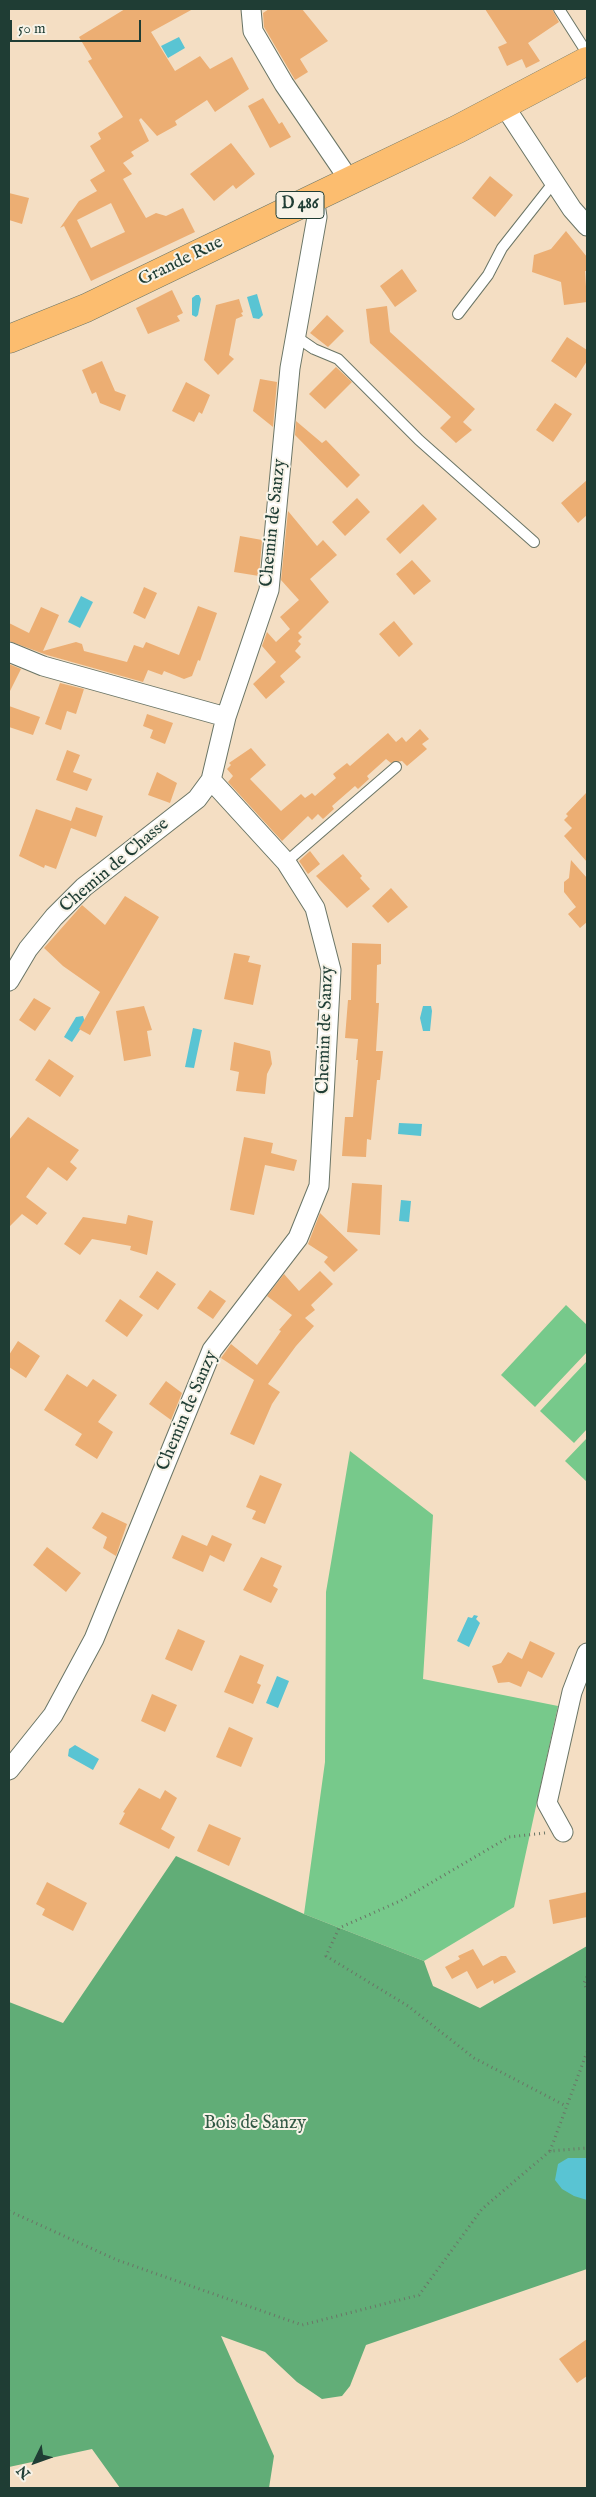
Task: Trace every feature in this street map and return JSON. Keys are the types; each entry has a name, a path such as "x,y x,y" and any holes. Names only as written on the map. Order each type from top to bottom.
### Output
{"main road":[{"name":"Grande Rue","path":"9,339 90,306 314,198 587,60"}],"street":[{"path":"251,9 253,31 280,76 350,180"},
{"path":"503,104 572,210 587,226"},
{"name":"Chemin de Sanzy","path":"9,1770 53,1715 94,1639 212,1350 298,1238 319,1186 331,970 315,908 286,862 211,780 226,717 269,590 290,368 317,217 314,198"},
{"path":"9,652 43,666 226,717"},
{"name":"Chemin de Chasse","path":"9,981 28,949 54,917 84,887 197,799 211,780"},
{"path":"563,1832 547,1803 572,1692 587,1653"}],"lane":[{"path":"559,9 587,53"},
{"path":"458,314 488,275 502,248 554,182"},
{"path":"295,336 314,349 338,359 419,440 534,542"},
{"path":"286,862 396,766"}],"path":[{"path":"563,1832 509,1837 400,1901 339,1928 326,1956 408,2006 474,2058 566,2106"},
{"path":"587,1978 584,1983 587,1990"},
{"path":"9,2211 117,2260 302,2325 419,2295 482,2209 550,2151 587,2052"},
{"path":"550,2151 587,2148"}],"green space":[{"path":"566,1305 587,1325 587,1352 535,1407 501,1375"},
{"path":"587,1361 587,1429 574,1443 540,1411"},
{"path":"587,1438 587,1482 565,1461"},
{"path":"350,1451 433,1515 423,1679 558,1706 514,1907 424,1961 304,1914 325,1762 326,1592"},
{"name":"Bois de Sanzy","path":"176,1856 304,1914 424,1961 433,1986 480,2008 587,1946 587,2269 366,2345 350,2386 342,2396 322,2399 297,2382 265,2352 221,2336 274,2456 269,2488 120,2488 92,2449 9,2467 9,2002 63,2023"}],"water":[{"path":"179,37 185,48 168,58 161,46"},
{"path":"257,294 263,315 259,319 253,318 247,297"},
{"path":"199,295 201,299 196,317 192,315 192,298"},
{"path":"81,596 93,602 80,628 68,622"},
{"path":"423,1006 431,1006 430,1031 423,1031 420,1018"},
{"path":"83,1016 85,1022 72,1042 64,1037 76,1017"},
{"path":"193,1028 202,1030 194,1068 185,1067"},
{"path":"399,1123 422,1124 421,1136 398,1134"},
{"path":"401,1200 411,1201 409,1222 399,1221"},
{"path":"474,1615 478,1616 476,1619 480,1623 469,1647 457,1641 468,1617 472,1618"},
{"path":"277,1676 289,1681 278,1708 266,1703"},
{"path":"75,1745 99,1759 93,1770 68,1756 69,1749"},
{"path":"568,2158 587,2158 587,2200 574,2196 562,2189 555,2180 558,2164"}],"building":[{"path":"125,9 193,9 151,32 175,71 200,56 210,69 232,57 249,89 215,112 207,100 175,121 177,125 157,136 141,118 139,120 149,141 131,152 134,156 123,163 132,174 123,179 146,218 156,213 166,216 183,208 195,232 91,281 64,226 60,228 79,201 97,191 90,180 105,171 90,146 101,139 98,133 123,117 88,61 92,59 79,37","holes":["111,203 125,232 91,248 77,220"]},
{"path":"269,9 302,9 328,41 300,59 308,72 295,80 264,27 263,13"},
{"path":"485,9 552,9 559,22 528,43 540,61 526,68 522,59 507,66 498,47 507,43"},
{"path":"263,98 279,124 282,122 291,137 270,148 248,106"},
{"path":"231,143 255,174 236,189 233,185 214,201 190,174"},
{"path":"490,176 513,195 495,217 472,198"},
{"path":"9,193 29,198 22,224 9,220"},
{"path":"566,231 587,257 587,271 585,271 587,302 564,305 561,282 532,272 534,255 551,249"},
{"path":"402,269 417,291 395,307 380,286"},
{"path":"172,290 183,313 177,316 180,321 148,334 136,308"},
{"path":"239,299 243,316 236,319 229,355 234,359 218,375 204,360 216,305"},
{"path":"387,306 390,332 475,409 463,422 472,430 456,443 440,428 451,417 370,343 366,309"},
{"path":"327,315 344,331 328,347 310,333"},
{"path":"567,337 587,350 587,361 576,378 551,361"},
{"path":"102,361 115,391 126,395 120,411 100,403 96,392 92,394 82,370"},
{"path":"336,367 352,382 325,409 309,394"},
{"path":"260,379 277,382 273,427 253,411"},
{"path":"186,382 210,395 202,414 199,412 194,422 172,411"},
{"path":"555,403 572,414 553,442 536,430"},
{"path":"296,421 322,443 326,440 360,475 347,488 295,435"},
{"path":"587,480 587,515 578,523 561,503"},
{"path":"357,498 370,512 345,536 332,522"},
{"path":"423,504 437,519 400,554 386,539"},
{"path":"288,511 317,546 323,540 337,555 310,579 329,602 298,633 302,637 298,641 301,644 295,651 301,657 280,676 285,682 266,699 253,684 276,662 262,646 267,632 276,642 290,629 280,617 299,600 281,580"},
{"path":"240,536 262,540 259,576 234,572"},
{"path":"412,560 431,581 414,595 396,574"},
{"path":"144,587 157,593 145,619 133,613"},
{"path":"198,606 217,613 200,661 198,660 192,676 184,679 164,671 162,675 148,670 143,682 47,655 9,641 9,623 29,633 41,607 59,615 43,651 76,642 82,644 84,651 127,662 134,645 143,648 146,642 179,655"},
{"path":"394,621 413,644 399,657 379,634"},
{"path":"9,664 21,669 9,693"},
{"path":"60,683 84,689 76,714 67,711 61,730 45,724"},
{"path":"9,706 40,717 33,735 9,727"},
{"path":"147,714 173,723 165,744 150,738 153,730 143,726"},
{"path":"420,729 429,739 422,744 427,749 407,766 402,761 391,763 386,759 367,776 369,779 358,789 355,786 332,806 334,809 323,819 318,814 312,820 308,816 282,841 228,782 233,776 227,769 231,765 229,763 251,748 266,765 250,779 281,811 301,794 305,798 312,793 315,796 336,778 333,774 347,763 350,766 388,733 396,742 402,737 406,742"},
{"path":"67,750 80,755 73,772 92,779 87,791 56,780"},
{"path":"157,772 177,783 170,803 148,795"},
{"path":"587,792 587,862 564,836 572,828 564,820 568,816 566,814"},
{"path":"76,807 103,816 96,837 71,828 56,869 45,865 44,868 19,856 36,809 71,821"},
{"path":"310,851 320,864 308,874 299,861"},
{"path":"343,854 362,876 360,878 370,889 347,908 316,876"},
{"path":"571,860 587,878 587,922 580,928 568,914 576,907 564,892 564,882 569,878"},
{"path":"391,888 408,907 388,923 372,906"},
{"path":"125,896 159,917 90,1035 79,1029 100,992 63,966 44,948 82,905 105,925"},
{"path":"352,943 381,944 381,964 377,965 376,1003 379,1003 376,1051 383,1051 380,1080 377,1080 371,1140 367,1139 366,1157 342,1156 345,1117 353,1117 358,1060 356,1060 358,1039 345,1038 348,1000 351,1000"},
{"path":"234,953 250,956 248,962 261,965 253,1005 224,999"},
{"path":"34,998 51,1008 35,1031 19,1020"},
{"path":"144,1006 152,1030 147,1031 151,1056 124,1061 116,1011"},
{"path":"234,1042 270,1051 272,1064 267,1074 265,1094 236,1091 239,1072 230,1070"},
{"path":"49,1059 74,1076 60,1097 35,1080"},
{"path":"28,1117 79,1150 70,1162 77,1168 67,1181 48,1167 26,1197 47,1213 37,1225 22,1214 9,1227 9,1140"},
{"path":"244,1137 273,1143 271,1153 297,1160 294,1171 265,1165 254,1215 230,1210"},
{"path":"352,1183 382,1185 380,1235 347,1232"},
{"path":"320,1213 358,1250 334,1272 324,1262 328,1257 308,1244"},
{"path":"128,1215 153,1221 147,1255 130,1250 131,1246 92,1239 80,1255 64,1244 83,1217 126,1224"},
{"path":"157,1271 176,1284 158,1310 139,1297"},
{"path":"320,1271 333,1284 311,1305 315,1310 305,1318 314,1326 296,1346 268,1384 280,1392 272,1404 254,1445 230,1434 254,1380 221,1358 231,1344 257,1365 281,1331 279,1330 292,1315 267,1296 284,1274 299,1291"},
{"path":"210,1290 226,1301 213,1319 197,1308"},
{"path":"120,1299 143,1315 127,1337 105,1321"},
{"path":"18,1341 40,1356 26,1378 9,1367 9,1355"},
{"path":"67,1374 87,1387 93,1379 117,1395 98,1422 113,1432 97,1459 75,1445 82,1434 44,1410"},
{"path":"166,1381 182,1393 171,1420 149,1404"},
{"path":"260,1475 282,1484 265,1524 252,1519 256,1511 246,1507"},
{"path":"102,1512 127,1524 116,1556 103,1548 107,1537 92,1528"},
{"path":"182,1535 207,1546 212,1535 232,1544 224,1562 210,1555 203,1572 172,1558"},
{"path":"47,1547 81,1573 66,1592 33,1565"},
{"path":"261,1557 282,1566 273,1586 278,1589 271,1603 243,1590"},
{"path":"178,1629 205,1641 192,1671 165,1659"},
{"path":"530,1641 555,1653 542,1678 528,1671 521,1687 509,1682 498,1683 492,1666 501,1663 508,1652 522,1659"},
{"path":"240,1655 264,1665 257,1683 261,1685 253,1704 224,1692"},
{"path":"152,1694 177,1705 165,1732 141,1721"},
{"path":"229,1727 253,1738 241,1767 216,1757"},
{"path":"139,1788 160,1799 165,1790 177,1798 161,1829 175,1837 169,1849 119,1824 125,1813 123,1812"},
{"path":"209,1824 241,1838 229,1866 197,1851"},
{"path":"47,1882 87,1903 73,1931 42,1915 45,1909 36,1904"},
{"path":"587,1892 587,1917 553,1924 549,1900"},
{"path":"473,1949 483,1966 501,1956 506,1956 516,1972 494,1984 493,1980 477,1989 467,1971 452,1979 445,1967 460,1959 458,1956"},
{"path":"587,2339 587,2376 577,2383 559,2359"}]}
